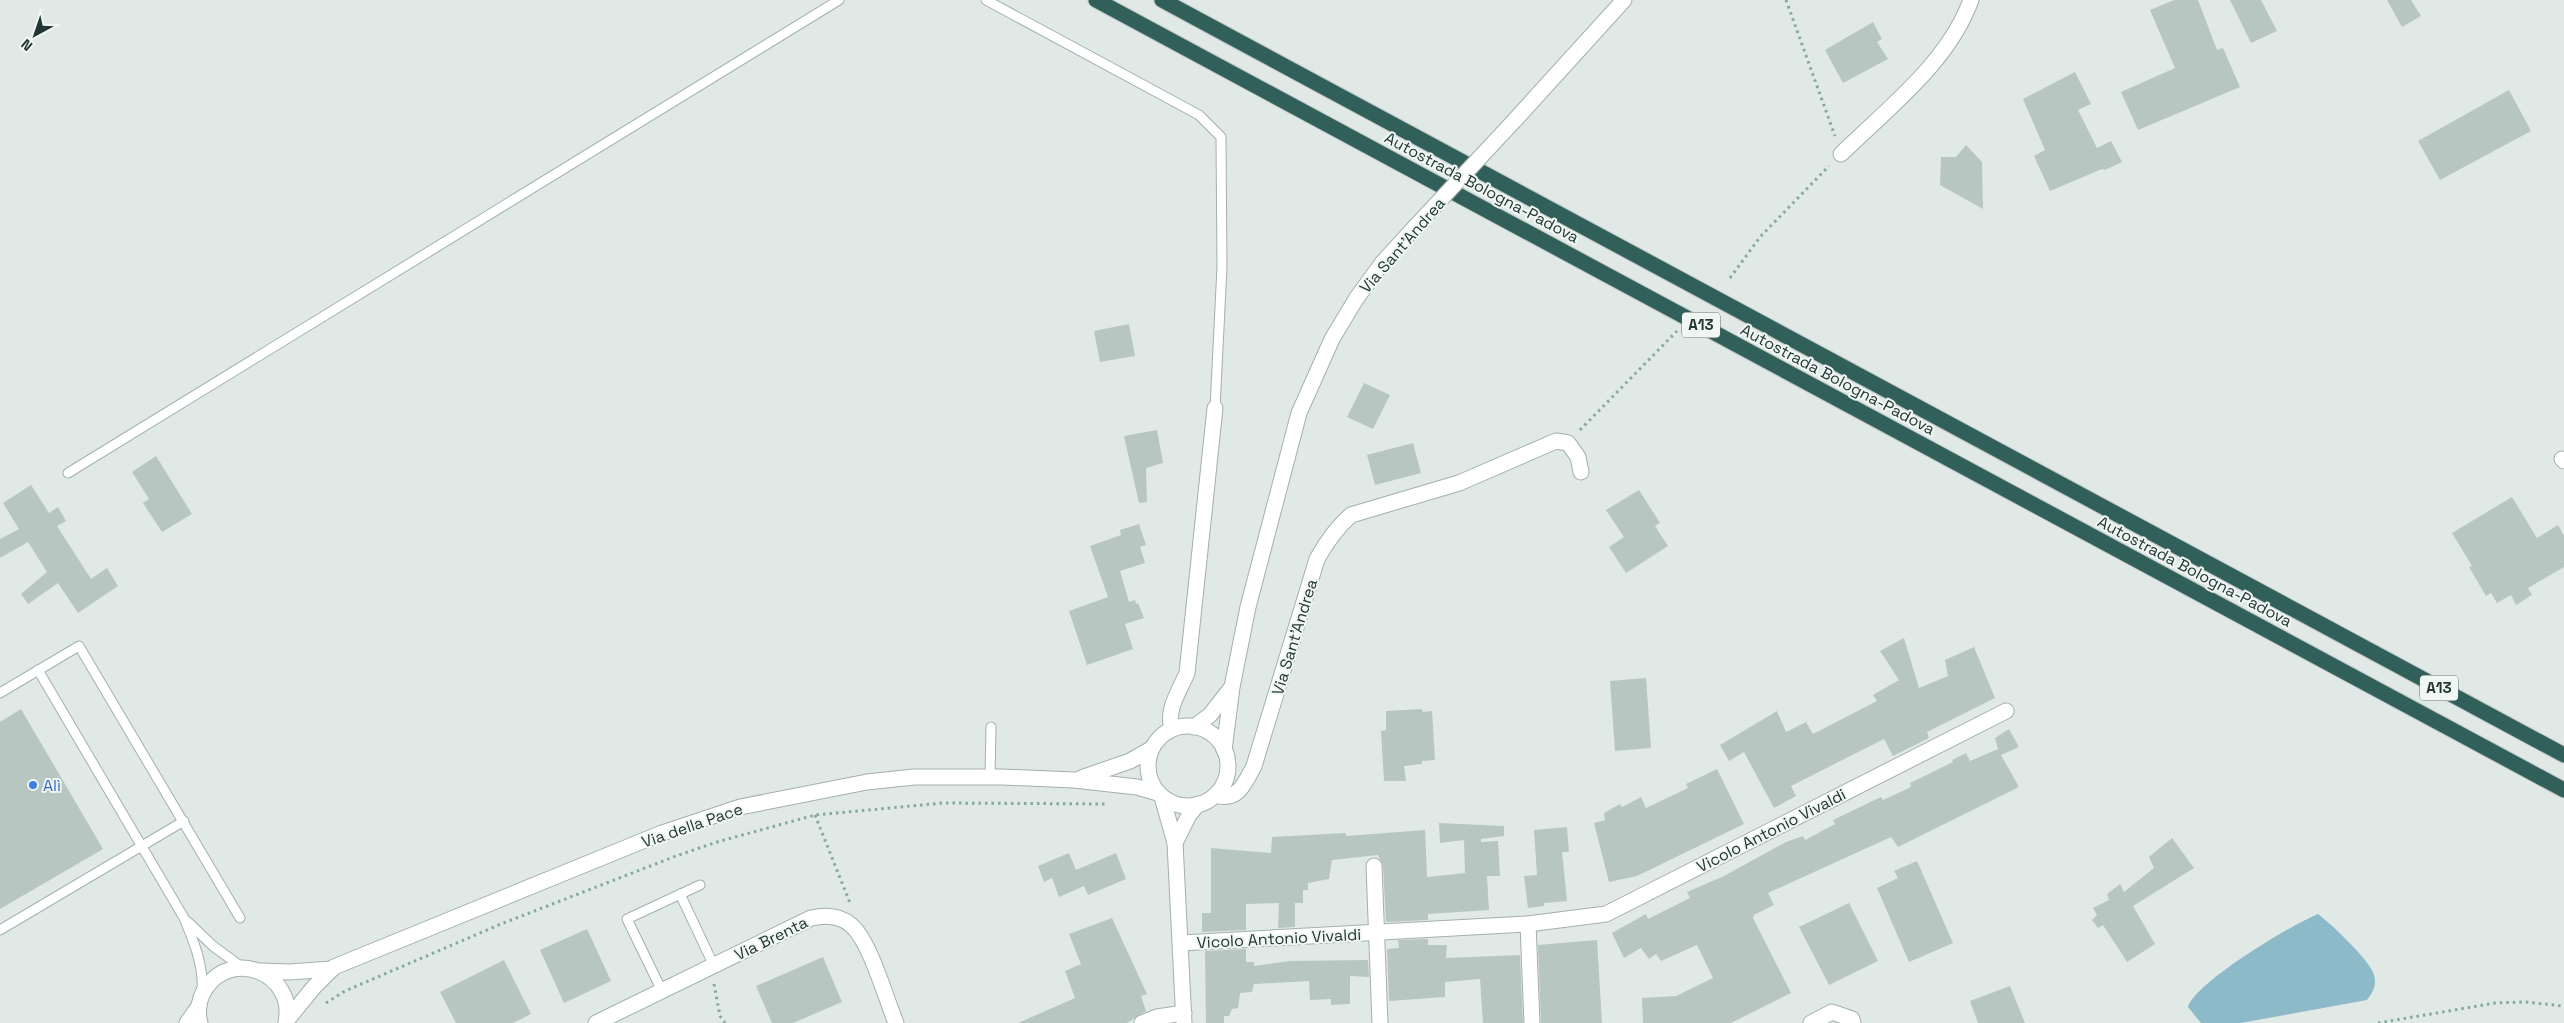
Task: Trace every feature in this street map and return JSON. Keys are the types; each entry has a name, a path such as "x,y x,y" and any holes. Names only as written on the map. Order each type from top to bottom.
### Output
{"highway":[{"name":"Autostrada Bologna-Padova","path":"1096,0 2564,790"},
{"name":"Autostrada Bologna-Padova","path":"1162,0 2564,755"}],"street":[{"name":"Via Sant'Andrea","path":"1224,750 1232,687 1248,607 1299,413 1332,339 1356,299 1383,262 1624,0"},
{"path":"1841,154 1926,71 1962,24 1971,0"},
{"path":"1172,729 1169,720 1171,706 1186,673 1215,408"},
{"name":"Via Sant'Andrea","path":"1216,795 1223,797 1236,793 1243,788 1254,766 1317,559 1329,537 1340,524 1351,515 1459,483 1556,441 1568,443"},
{"path":"1568,443 1578,457 1581,472"},
{"name":"Via Sant'Andrea","path":"1194,726 1210,715 1232,687"},
{"name":"Vicolo Antonio Vivaldi","path":"1181,943 1528,924 1606,914 2006,711"},
{"path":"1142,1023 1157,1017 1184,1018 1174,843 1160,795 1149,776 1148,765 1151,749 1162,735 1172,729 1194,726 1214,736 1224,750 1228,767 1226,778 1216,795 1198,804 1181,805 1160,795"},
{"name":"Via della Pace","path":"1074,780 1130,761 1151,749"},
{"name":"Via della Pace","path":"243,968 288,972 332,969 662,833 740,807 867,782 914,777 1074,780 1137,787 1160,795"},
{"path":"1174,843 1189,815 1198,804"},
{"name":"Vicolo Antonio Vivaldi","path":"1374,866 1380,1023"},
{"name":"Via Brenta","path":"596,1023 811,918 823,916 839,918 850,924"},
{"path":"850,924 865,945 896,1023"},
{"path":"1528,924 1532,1023"},
{"path":"187,1023 219,975 230,969 243,968"},
{"name":"Via della Pace","path":"287,1022 332,969"},
{"path":"261,971 279,986 286,1003 287,1022"},
{"path":"200,1023 201,1000"},
{"path":"1811,1023 1832,1012 1852,1019 1853,1023"}],"lane":[{"path":"68,473 839,0"},
{"path":"986,0 1199,115 1221,137 1222,267 1215,408"},
{"path":"0,693 80,646 240,918"},
{"path":"38,670 143,845 184,918 196,946 202,972 201,1000"},
{"path":"990,777 991,727"},
{"path":"0,930 184,821"},
{"path":"662,991 627,919 700,885"},
{"path":"680,894 711,967"},
{"path":"184,918 213,946 243,968"}],"path":[{"path":"1730,278 1760,237 1841,154 1786,0"},
{"path":"1568,443 1680,328"},
{"path":"319,1008 345,991 501,924 709,845 815,815 942,803 1114,803"},
{"path":"815,815 852,909 850,924"},
{"path":"711,967 720,1016 725,1023"},
{"path":"2378,1023 2495,1003 2525,1002 2564,1006"}],"water":[{"path":"2318,914 2349,943 2371,969 2375,985 2367,1000 2241,1023 2201,1023 2188,1007 2195,996 2208,983 2246,955"}],"building":[{"path":"2174,0 2198,0 2217,50 2223,48 2240,87 2138,130 2121,92 2175,68 2150,10"},
{"path":"2230,0 2261,0 2277,31 2251,43"},
{"path":"2387,0 2411,0 2421,16 2402,27"},
{"path":"1873,22 1882,39 1877,42 1888,59 1843,83 1825,50"},
{"path":"2075,72 2091,104 2078,110 2097,148 2111,141 2122,162 2050,191 2034,156 2045,150 2023,99"},
{"path":"2509,90 2531,131 2440,180 2418,141"},
{"path":"1966,145 1982,162 1983,209 1940,185 1941,157 1956,157"},
{"path":"1129,324 1135,356 1100,362 1094,331"},
{"path":"1364,383 1390,395 1373,429 1347,417"},
{"path":"1157,430 1163,463 1146,468 1147,502 1139,503 1124,436"},
{"path":"1413,443 1421,473 1375,485 1367,455"},
{"path":"156,456 192,514 162,532 143,503 149,499 132,472"},
{"path":"31,485 49,513 58,507 66,521 57,526 91,579 107,568 118,586 78,613 58,583 28,604 21,594 47,572 28,542 0,558 0,539 19,529 3,503"},
{"path":"1639,490 1660,523 1655,526 1668,546 1626,573 1609,547 1624,537 1606,510"},
{"path":"2512,497 2537,538 2558,525 2564,536 2564,567 2528,588 2532,595 2516,605 2511,595 2497,603 2491,593 2486,596 2469,567 2472,566 2452,533"},
{"path":"1139,524 1146,545 1140,547 1145,563 1120,571 1129,602 1135,600 1136,604 1138,603 1144,618 1125,624 1133,649 1087,665 1069,611 1108,597 1090,546 1121,535 1120,530"},
{"path":"1904,638 1919,688 1948,676 1945,660 1974,647 1995,698 1927,732 1929,738 1893,756 1884,739 1791,786 1796,796 1774,808 1744,752 1729,761 1720,745 1777,711 1786,732 1806,722 1813,734 1877,701 1873,695 1899,680 1880,651"},
{"path":"1646,678 1651,748 1615,751 1610,681"},
{"name":"Alì","path":"21,709 103,849 0,909 0,722"},
{"path":"1422,709 1423,712 1432,711 1435,760 1404,766 1406,781 1384,781 1381,731 1386,730 1386,711"},
{"path":"2009,729 2019,747 2001,755 2019,787 1898,847 1891,837 1768,893 1774,905 1754,915 1753,918 1791,993 1731,1023 1643,1023 1642,998 1676,996 1713,978 1697,945 1661,961 1656,954 1649,959 1641,948 1624,958 1612,933 1646,914 1648,919 1690,898 1687,892 1724,876 1786,842 1803,836 1805,840 1835,824 1833,820 1881,797 1883,800 1911,787 1910,783 1953,762 1952,760 1966,753 1970,761 1998,749 1995,738"},
{"path":"1717,769 1744,824 1637,876 1609,882 1594,823 1605,820 1604,813 1620,804 1622,807 1641,797 1646,808 1688,788 1686,784"},
{"path":"1439,823 1504,826 1504,836 1481,839 1481,842 1498,841 1500,876 1487,876 1489,910 1428,914 1428,920 1386,922 1383,866 1378,855 1332,860 1329,879 1308,883 1308,890 1303,890 1303,903 1295,903 1295,927 1278,928 1279,903 1246,904 1246,930 1202,932 1202,913 1211,913 1211,848 1271,853 1272,837 1346,833 1346,836 1425,830 1427,877 1465,873 1464,840 1440,843"},
{"path":"1567,827 1569,852 1562,852 1567,901 1544,903 1544,906 1528,908 1524,876 1537,875 1534,830"},
{"path":"2172,838 2194,868 2133,906 2155,944 2127,962 2103,925 2098,928 2092,920 2097,915 2093,908 2109,900 2107,894 2120,884 2124,892 2154,868 2149,857"},
{"path":"1069,853 1076,870 1116,853 1126,879 1088,895 1084,886 1059,897 1052,878 1044,882 1038,866"},
{"path":"1917,861 1953,943 1909,962 1877,888 1898,878 1894,871"},
{"path":"1849,903 1878,961 1829,985 1799,927"},
{"path":"1112,918 1147,994 1141,996 1146,1011 1127,1023 1018,1023 1075,998 1065,971 1081,964 1069,934"},
{"path":"587,929 611,981 564,1003 540,950"},
{"path":"1428,939 1428,945 1447,945 1446,958 1520,955 1523,1023 1483,1023 1480,979 1445,982 1445,997 1389,1001 1387,949 1399,948 1398,940"},
{"path":"1597,940 1602,1023 1541,1023 1538,945"},
{"path":"1246,949 1246,962 1254,962 1254,966 1290,961 1368,960 1369,977 1350,976 1350,1004 1331,1005 1331,999 1310,1000 1309,981 1254,984 1252,992 1240,993 1238,1008 1232,1009 1229,1016 1224,1016 1224,1023 1206,1023 1205,951"},
{"path":"823,957 842,1002 793,1023 772,1023 756,986"},
{"path":"504,960 531,1014 513,1023 456,1023 440,992"},
{"path":"2010,986 2025,1023 1978,1023 1970,1001"}],"place":[{"name":"Alì","path":"33,785"}]}
